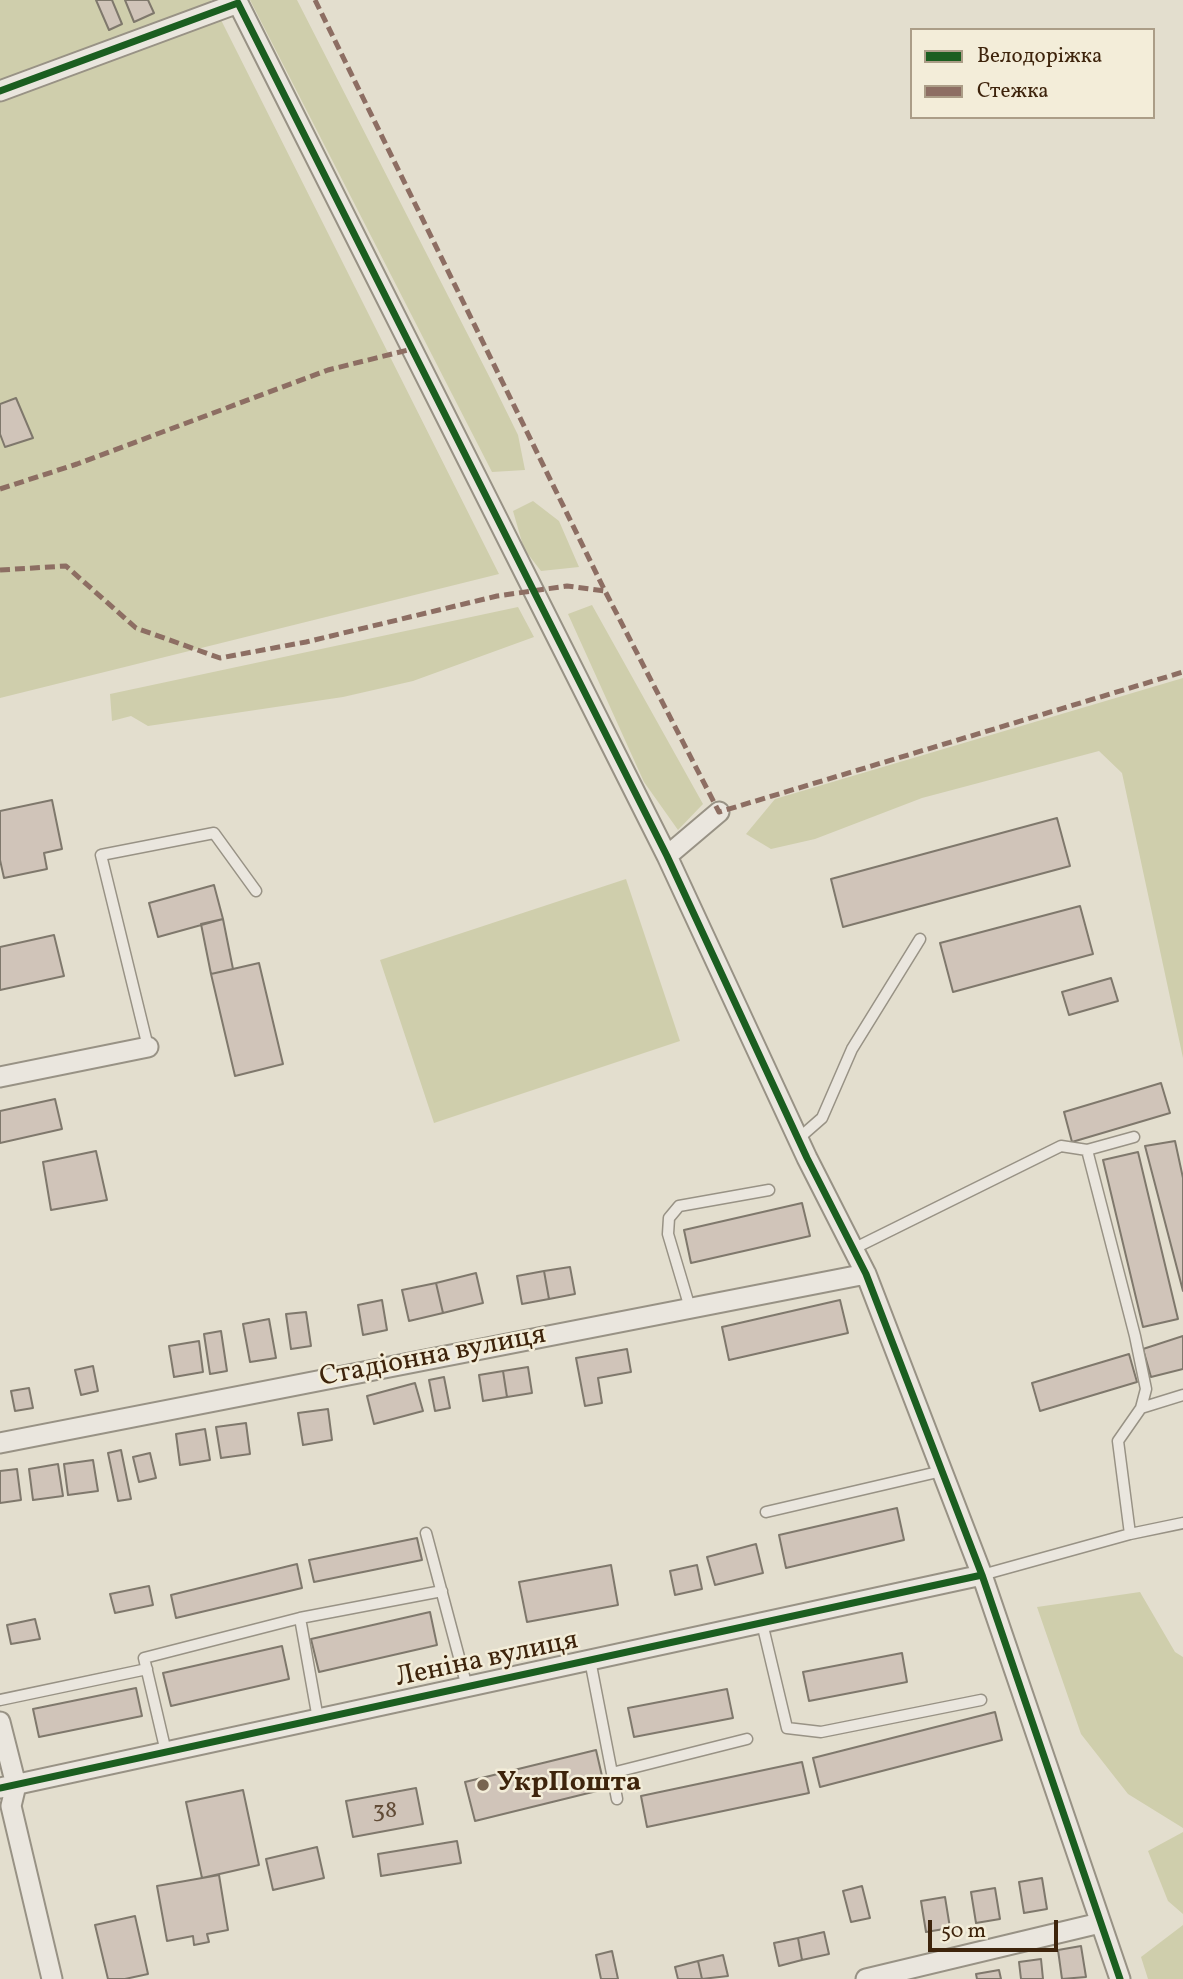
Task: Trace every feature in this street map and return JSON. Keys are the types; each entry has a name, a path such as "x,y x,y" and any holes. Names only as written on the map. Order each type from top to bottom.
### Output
{"street":[{"path":"0,91 239,3 667,856 798,1139 866,1274 982,1575 1120,1979"},
{"path":"667,856 719,811"},
{"path":"0,1077 148,1047"},
{"name":"Стадіонна вулиця","path":"0,1443 866,1274"},
{"name":"Леніна вулиця","path":"8,1787 982,1575"},
{"path":"0,1722 11,1806 52,1979"},
{"path":"866,1979 1100,1923"}],"lane":[{"path":"148,1047 101,855 214,833 256,891"},
{"path":"798,1139 822,1118 852,1049 920,939"},
{"path":"853,1249 1060,1146 1087,1150 1134,1137"},
{"path":"1087,1150 1146,1389 1140,1408 1118,1441 1130,1534"},
{"path":"690,1308 668,1234 668,1218 679,1206 769,1190"},
{"path":"1140,1408 1183,1395"},
{"path":"766,1512 942,1471"},
{"path":"982,1575 1130,1534 1183,1523"},
{"path":"426,1534 467,1687"},
{"path":"166,1752 144,1658 300,1618 442,1591"},
{"path":"300,1618 318,1719"},
{"path":"762,1623 787,1728 821,1732 981,1700"},
{"path":"590,1660 617,1799"},
{"path":"0,1700 147,1669"},
{"path":"612,1773 747,1739"}],"green space":[{"path":"0,0 211,0 499,574 0,698"},
{"path":"250,0 297,0 518,435 525,470 492,472"},
{"path":"533,501 559,521 579,567 541,571 524,549 513,511"},
{"path":"592,605 703,804 678,830 644,782 568,614"},
{"path":"518,607 534,637 413,681 343,697 148,726 131,716 112,721 110,694"},
{"path":"1183,678 1183,1058 1122,773 1099,751 922,798 815,839 771,849 746,834 775,799"},
{"path":"626,879 680,1041 434,1123 380,960"},
{"path":"1140,1592 1175,1652 1183,1657 1183,1828 1128,1794 1081,1734 1037,1607"},
{"path":"1183,1832 1183,1914 1168,1901 1148,1851"},
{"path":"1183,1925 1183,1979 1148,1979 1141,1957"}],"building":[{"path":"96,0 112,0 122,24 109,30"},
{"path":"125,0 148,0 154,13 134,22"},
{"path":"16,398 33,438 5,447 0,434 0,404"},
{"path":"52,800 62,849 44,853 47,869 4,878 0,860 0,811"},
{"path":"1057,818 1070,866 843,927 831,879"},
{"path":"214,885 223,919 158,937 149,903"},
{"path":"1080,906 1093,954 953,992 940,943"},
{"path":"223,919 233,969 211,974 201,924"},
{"path":"54,935 64,976 0,990 0,947"},
{"path":"259,963 283,1064 235,1076 211,974"},
{"path":"1111,978 1118,1001 1069,1015 1062,992"},
{"path":"1161,1083 1170,1113 1072,1142 1064,1112"},
{"path":"55,1099 62,1129 0,1143 0,1111"},
{"path":"1175,1141 1183,1178 1183,1291 1145,1146"},
{"path":"96,1151 107,1200 51,1210 43,1162"},
{"path":"1138,1152 1178,1319 1143,1327 1103,1160"},
{"path":"802,1203 810,1236 691,1263 684,1230"},
{"path":"570,1267 575,1294 549,1299 544,1271"},
{"path":"544,1271 549,1299 522,1304 517,1276"},
{"path":"476,1273 483,1303 443,1313 436,1283"},
{"path":"436,1283 443,1313 409,1321 402,1290"},
{"path":"382,1300 387,1330 363,1335 358,1305"},
{"path":"840,1300 848,1333 729,1360 722,1327"},
{"path":"306,1312 311,1346 291,1349 286,1314"},
{"path":"269,1319 276,1358 250,1362 243,1324"},
{"path":"221,1331 227,1371 210,1374 204,1334"},
{"path":"1183,1336 1183,1369 1151,1377 1143,1349"},
{"path":"199,1341 203,1372 174,1377 169,1346"},
{"path":"627,1349 631,1372 598,1378 602,1403 585,1406 576,1358"},
{"path":"1129,1354 1137,1382 1040,1411 1032,1383"},
{"path":"93,1366 98,1391 81,1395 75,1370"},
{"path":"528,1367 532,1393 507,1397 503,1371"},
{"path":"503,1371 507,1397 483,1401 479,1375"},
{"path":"444,1377 450,1408 435,1411 429,1380"},
{"path":"415,1383 423,1411 374,1424 367,1396"},
{"path":"29,1388 33,1408 15,1411 11,1391"},
{"path":"328,1409 332,1440 303,1445 298,1413"},
{"path":"246,1423 250,1454 221,1458 216,1427"},
{"path":"205,1429 210,1460 180,1465 176,1434"},
{"path":"121,1450 131,1499 118,1501 108,1453"},
{"path":"150,1453 156,1478 139,1482 133,1457"},
{"path":"93,1460 98,1491 68,1495 64,1464"},
{"path":"58,1464 63,1496 33,1500 29,1469"},
{"path":"17,1469 21,1500 0,1503 0,1471"},
{"path":"897,1508 904,1540 786,1568 779,1535"},
{"path":"417,1538 422,1560 314,1582 309,1560"},
{"path":"756,1544 763,1573 715,1585 707,1557"},
{"path":"297,1564 302,1588 176,1618 171,1595"},
{"path":"611,1565 618,1605 527,1622 519,1582"},
{"path":"697,1565 702,1589 675,1595 670,1571"},
{"path":"149,1586 153,1605 115,1613 110,1594"},
{"path":"430,1612 437,1645 319,1672 311,1639"},
{"path":"35,1619 40,1639 11,1644 7,1625"},
{"path":"282,1646 289,1679 171,1706 163,1673"},
{"path":"902,1653 907,1682 809,1701 803,1672"},
{"path":"136,1688 142,1716 39,1737 33,1709"},
{"path":"727,1689 733,1718 634,1737 628,1708"},
{"path":"995,1712 1002,1740 820,1787 813,1758"},
{"path":"596,1750 605,1789 475,1821 465,1782"},
{"path":"802,1762 809,1793 647,1827 641,1796"},
{"path":"416,1788 423,1824 353,1837 346,1801"},
{"path":"243,1790 259,1865 202,1878 186,1802"},
{"path":"457,1841 461,1863 381,1876 378,1854"},
{"path":"317,1847 324,1878 273,1890 266,1859"},
{"path":"219,1875 228,1930 207,1934 209,1942 194,1945 193,1936 167,1941 157,1886"},
{"path":"1042,1878 1047,1909 1024,1913 1019,1882"},
{"path":"862,1886 870,1918 851,1922 843,1891"},
{"path":"995,1888 1000,1919 976,1923 971,1892"},
{"path":"945,1897 950,1928 926,1932 921,1901"},
{"path":"135,1916 148,1974 125,1979 108,1979 95,1925"},
{"path":"824,1932 829,1954 802,1960 798,1938"},
{"path":"798,1938 802,1960 779,1966 774,1943"},
{"path":"1081,1946 1086,1977 1062,1979 1058,1950"},
{"path":"612,1951 618,1979 601,1979 596,1955"},
{"path":"723,1955 728,1976 702,1979 698,1961"},
{"path":"1041,1959 1043,1979 1021,1979 1019,1962"},
{"path":"698,1961 702,1979 678,1979 675,1967"},
{"path":"999,1970 1001,1979 977,1979 976,1974"}],"marked path":[{"path":"315,0 605,591 719,812 1183,672"},
{"path":"0,489 77,464 328,370 412,349"},
{"path":"0,570 66,566 136,628 220,658 306,642 497,596 567,586 605,591"}],"cycle path":[{"path":"0,91 238,3 667,856 807,1158 866,1274 982,1575 1120,1979"},
{"path":"0,1788 982,1575"}],"place":[{"name":"УкрПошта","path":"483,1785"}]}
